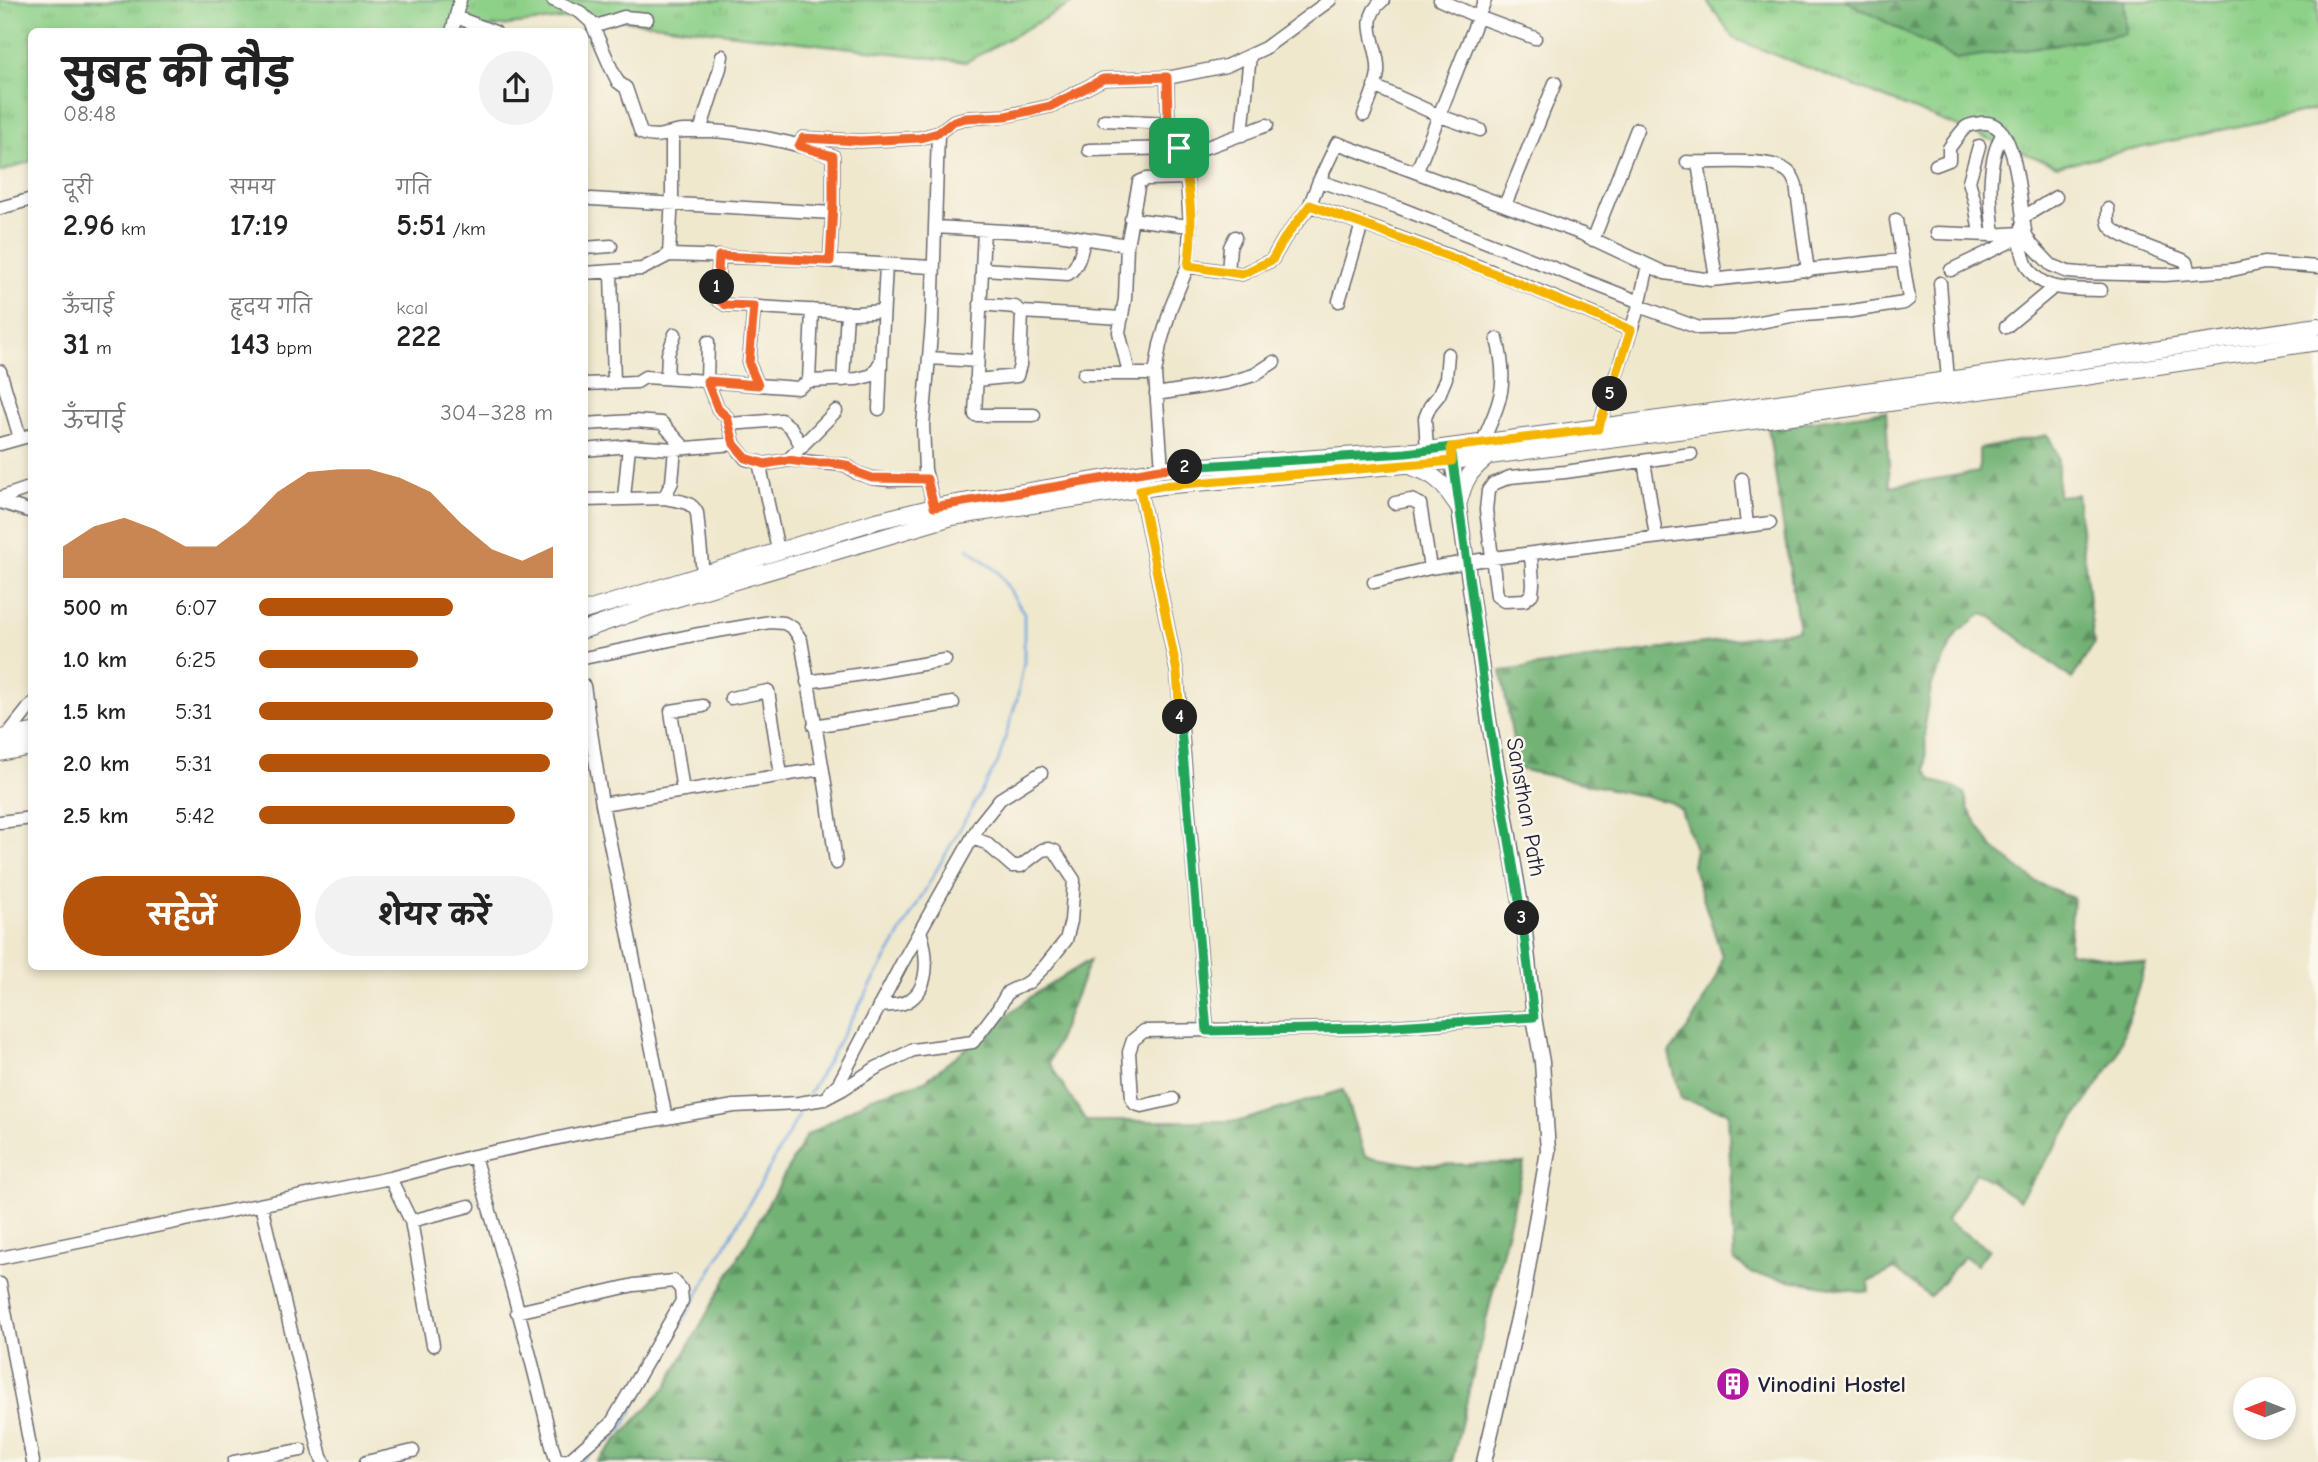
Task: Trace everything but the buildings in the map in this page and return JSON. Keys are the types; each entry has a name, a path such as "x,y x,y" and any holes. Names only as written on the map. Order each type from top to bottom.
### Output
{"main road":[{"path":"1458,506 1472,470 1485,450 1598,429 2318,326"},
{"path":"588,629 661,603 952,517 1161,486 1407,466 1452,454 2078,378 2318,342"},
{"path":"588,610 778,550 934,507 1161,469 1427,450 1452,454"},
{"path":"1407,466 1430,474 1440,482 1458,506"},
{"path":"4,745 28,734"},
{"path":"4,745 28,747"}],"street":[{"path":"453,28 460,0"},
{"path":"553,0 580,12 591,22 618,82 626,88 641,133 651,137 700,131 757,137 833,156 830,261"},
{"path":"799,146 803,138 886,141 920,138 938,133 954,121 966,118 1006,116 1051,106 1103,79 1167,77 1226,66 1265,48 1330,0"},
{"path":"1364,116 1378,71 1370,28 1372,12 1383,0"},
{"path":"1440,0 1535,38"},
{"path":"1417,171 1485,0"},
{"path":"456,17 485,28"},
{"path":"593,27 624,17 647,19"},
{"path":"1242,135 1250,55"},
{"path":"700,131 722,56"},
{"path":"1161,469 1155,374 1171,307 1188,266 1189,226 1187,178 1170,123 1167,77"},
{"path":"1505,205 1555,83"},
{"path":"1374,86 1440,116 1480,130"},
{"path":"1104,120 1170,123"},
{"path":"1936,165 1949,160 1949,148 1969,125 1994,124 2003,133 2016,171 2023,257 2029,270 2036,278 2054,287 2101,289"},
{"path":"1089,150 1180,151 1242,135 1267,125"},
{"path":"1593,240 1637,129"},
{"path":"934,507 925,470 923,425 930,358 938,133"},
{"path":"1994,235 1991,191 1994,159 2003,133"},
{"path":"669,255 672,134"},
{"path":"1188,266 1242,274 1272,260 1310,205 1337,143 1505,205 1593,240 1665,273 1716,279 1902,260"},
{"path":"1979,146 1969,181 1980,234"},
{"path":"1716,279 1693,162 1730,162 1776,166 1787,170 1796,185 1808,271"},
{"path":"1129,373 1119,332 1127,245 1139,182 1146,179 1187,178"},
{"path":"1319,181 1397,207 1699,328 1734,327 1791,316 1904,303 1909,299 1896,220"},
{"path":"1951,270 2021,227 2056,197"},
{"path":"0,208 28,200"},
{"path":"591,200 833,214"},
{"path":"1310,205 1488,271 1631,330"},
{"path":"2108,209 2109,223 2113,230 2183,260 2189,273"},
{"path":"1131,219 1189,226"},
{"path":"1339,301 1362,224"},
{"path":"935,227 1058,234 1127,245"},
{"path":"1937,233 1994,235 2021,227"},
{"path":"2021,227 2041,256 2051,265 2068,271 2165,275 2232,271 2264,263 2318,267"},
{"path":"984,230 975,415 1034,415"},
{"path":"1228,272 1230,247 1235,237"},
{"path":"982,269 1068,274 1073,271 1078,261 1084,240"},
{"path":"588,248 611,246"},
{"path":"588,273 642,269 669,255 932,267"},
{"path":"719,256 717,299 726,305 847,312 883,311"},
{"path":"879,408 886,265"},
{"path":"1598,429 1639,304 1648,265"},
{"path":"611,272 614,383"},
{"path":"1940,283 1948,380"},
{"path":"2006,327 2054,287"},
{"path":"980,304 1015,307 1022,312 1122,318"},
{"path":"754,306 749,364 758,385"},
{"path":"808,381 812,310"},
{"path":"843,380 847,312"},
{"path":"976,380 1017,376 1020,365 1022,312"},
{"path":"667,378 668,354 675,334"},
{"path":"1485,450 1503,388 1503,366 1497,340"},
{"path":"708,342 707,381 718,409 727,417 734,444 746,458 765,464 788,460 846,465 872,478 927,479"},
{"path":"1427,450 1425,418 1430,406 1440,395 1446,378 1448,354"},
{"path":"930,358 977,361"},
{"path":"588,384 637,382 645,377 798,388 808,381 843,380 873,375 881,361"},
{"path":"1156,394 1227,383 1254,375 1273,362"},
{"path":"0,371 26,436 0,443"},
{"path":"1083,374 1155,374"},
{"path":"788,460 836,411"},
{"path":"729,424 781,420 791,428 802,447"},
{"path":"588,424 634,421 662,424 679,448 672,482 664,498"},
{"path":"588,450 734,444"},
{"path":"624,498 629,446"},
{"name":"Sansthan Path","path":"1452,454 1489,721 1524,923 1534,1017 1542,1062 1548,1151 1523,1297 1484,1462"},
{"path":"1531,554 1532,594 1525,600 1504,601 1497,596 1486,510 1488,491 1493,484 1510,477 1690,454"},
{"path":"1644,460 1656,536"},
{"path":"758,462 778,550"},
{"path":"1742,478 1747,525"},
{"path":"0,500 28,489"},
{"path":"1140,490 1177,672 1207,1031"},
{"path":"588,500 664,498 688,502 694,506 697,513 703,574"},
{"path":"0,500 28,510"},
{"path":"1395,503 1411,500 1420,504 1430,568"},
{"path":"1374,582 1430,568 1493,558 1770,523"},
{"path":"588,657 770,622 784,623 793,628 801,640 836,863"},
{"path":"807,682 945,660"},
{"path":"730,698 768,691 780,775"},
{"path":"814,726 953,702"},
{"path":"683,791 671,711 703,706"},
{"path":"4,745 28,710"},
{"path":"588,714 602,804 666,1118"},
{"path":"602,804 821,769"},
{"path":"824,1099 839,1083 980,824 1000,799 1041,773"},
{"path":"0,822 28,818"},
{"path":"0,1258 390,1178 474,1156 601,1129 734,1106 824,1099 913,1050 973,1042 1008,992 1029,982 1066,940 1072,921 1074,880 1059,855 1049,849 1042,850 1021,866 1012,866 986,843 972,838"},
{"path":"879,1006 898,1005 911,1000 918,992 926,961 926,948 920,931"},
{"path":"1173,1099 1142,1106 1135,1104 1132,1098 1129,1052 1133,1040 1144,1031 1364,1028 1534,1017"},
{"path":"474,1156 517,1312 534,1364 556,1458 568,1461 611,1424 682,1301 681,1289 674,1281 634,1285 517,1312"},
{"path":"390,1178 411,1221 433,1345"},
{"path":"261,1205 324,1462"},
{"path":"411,1221 469,1206"},
{"path":"0,1284 6,1348 33,1462"},
{"path":"238,1462 302,1450"},
{"path":"366,1462 413,1451"}],"green space":[{"path":"0,0 1078,0 966,62 587,16 483,28 28,28 28,162 0,172"},
{"path":"1706,0 2318,0 2318,109 2057,166 1735,39"},
{"path":"1844,0 2124,0 2126,34 1956,59"},
{"path":"1886,411 1890,486 1979,472 1979,449 2048,435 2058,456 2058,496 2077,494 2094,644 2072,679 1991,617 1982,614 1957,633 1932,684 1925,719 1926,771 1933,781 1957,788 1964,793 1969,810 1993,848 2036,882 2073,898 2069,952 2146,964 2116,1058 2019,1200 1976,1172 1946,1221 1989,1249 1977,1265 1964,1256 1930,1297 1895,1269 1868,1282 1869,1291 1860,1292 1753,1274 1734,1260 1728,1112 1681,1099 1669,1053 1689,1027 1716,978 1722,956 1692,865 1695,849 1681,810 1670,802 1518,769 1501,671 1799,630 1768,427"},
{"path":"1090,960 1049,1063 1086,1121 1240,1121 1343,1090 1365,1156 1416,1165 1524,1163 1452,1462 597,1462 666,1387 806,1136 872,1097 925,1081 1033,995"}],"waterway":[{"path":"809,1094 998,762 1017,699 1024,662 1024,613 998,572 968,548"},
{"path":"581,1462 622,1429 799,1115"}],"place":[{"name":"Vinodini Hostel","path":"1733,1384"}],"route":[{"path":"1179,148 1168,117 1167,77 1103,79 1051,106 1006,116 966,118 954,121 938,133 920,138 886,141 803,138 799,146 833,156 830,261 719,256 717,299 726,305 754,306 749,364 758,385 707,381 712,395 718,409 727,417 734,444 746,458 765,464 788,460 846,465 872,478 927,479 934,507 1161,469 1406,453 1451,447 1489,721 1524,923 1534,1017 1364,1028 1207,1031 1177,672 1140,490 1452,461 1451,447 1598,429 1631,330 1488,271 1310,205 1272,260 1242,274 1188,266 1189,201 1187,178 1179,148"}]}
